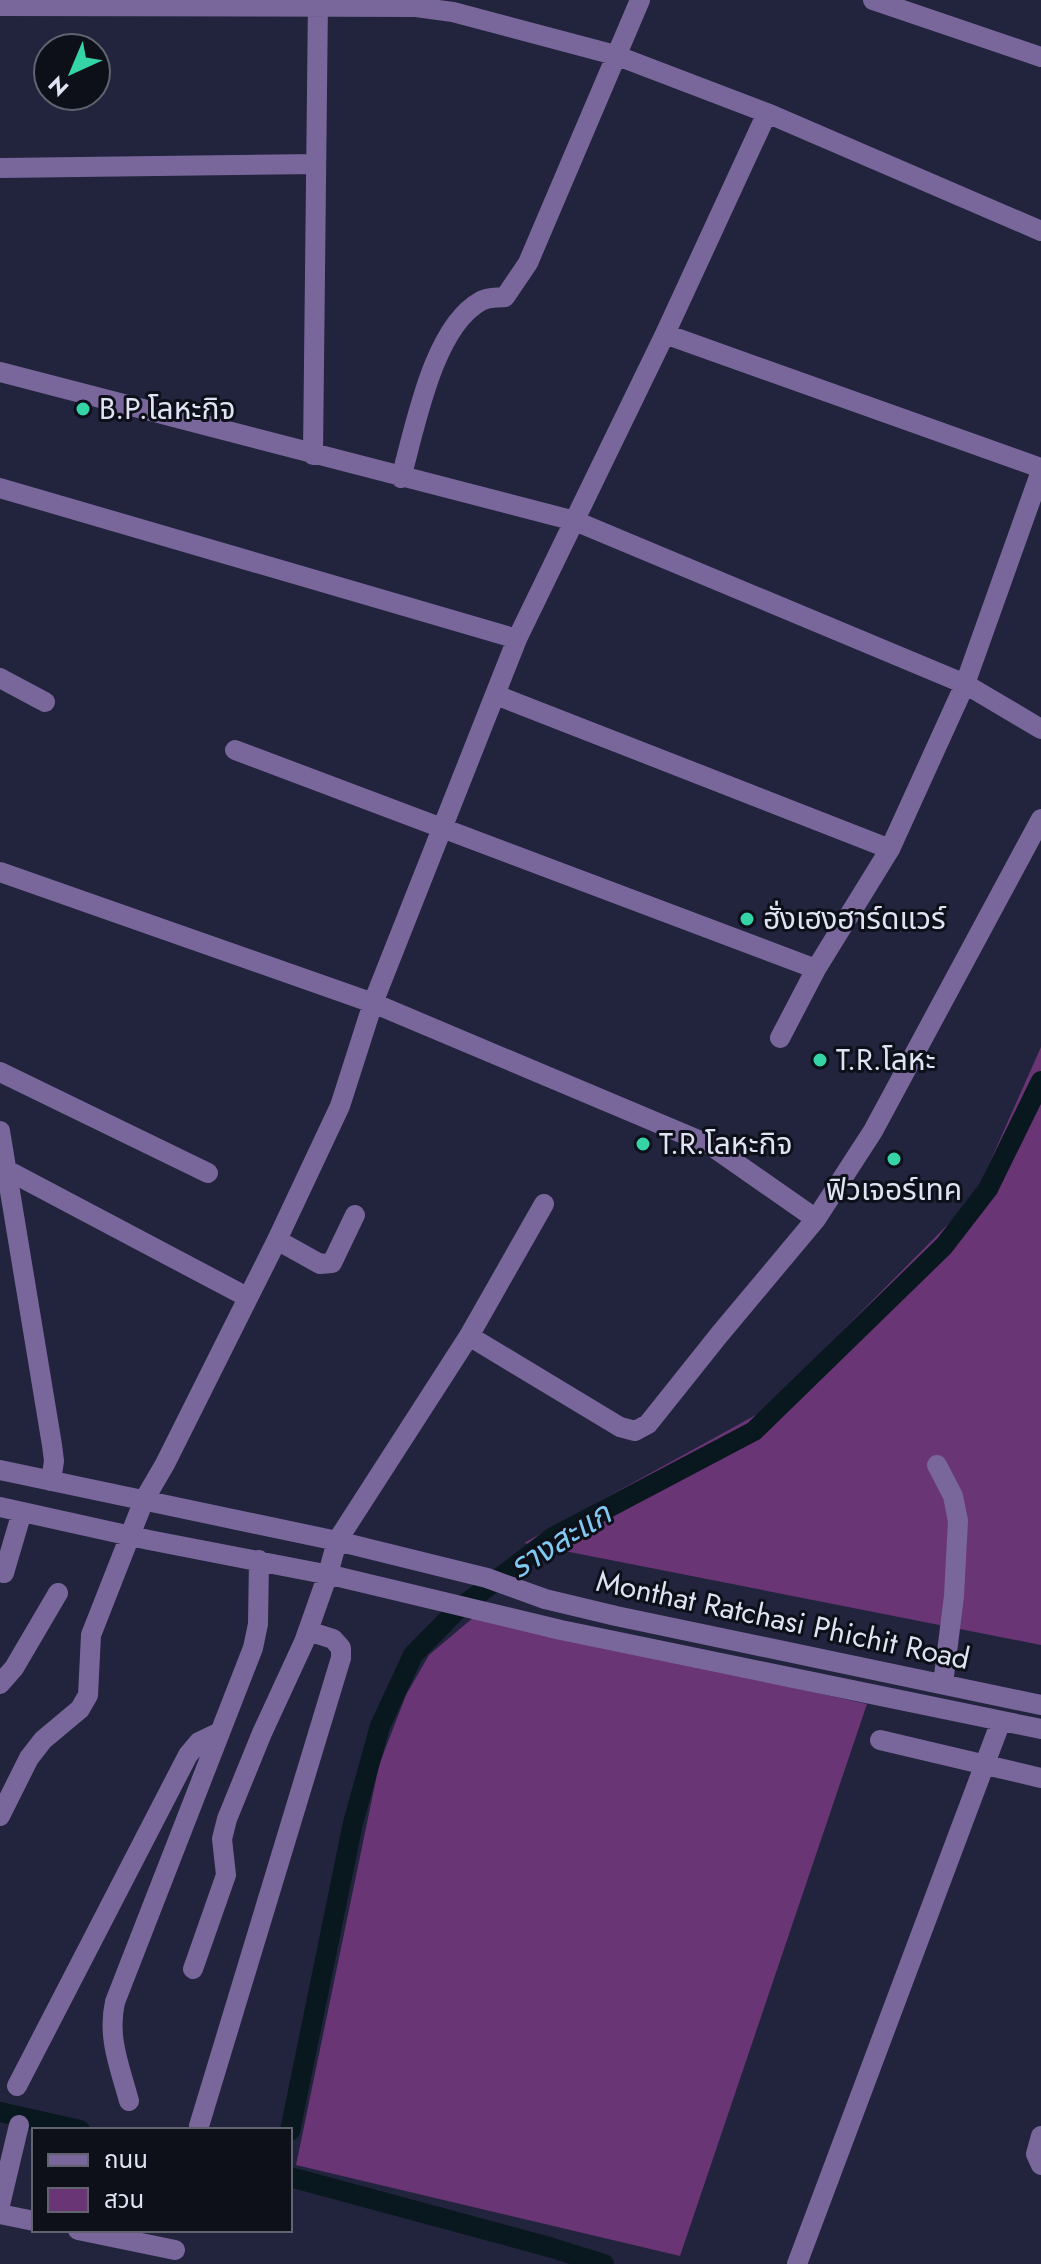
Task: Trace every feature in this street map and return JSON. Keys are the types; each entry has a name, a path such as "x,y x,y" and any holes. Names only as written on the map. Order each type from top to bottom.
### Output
{"street":[{"path":"401,478 435,360 453,326 467,310 484,299 505,297 528,263 640,0"},
{"path":"873,0 904,5 1041,57"},
{"path":"313,455 318,3"},
{"path":"0,6 416,3 615,55 767,113 1041,231"},
{"path":"0,1816 29,1758 43,1740 80,1709 88,1695 91,1635 144,1500 277,1240 340,1106 373,1003 517,639 665,334 767,113"},
{"path":"0,168 316,164"},
{"path":"665,334 1041,469 965,684 890,849 816,969 780,1038"},
{"path":"0,372 575,521 965,684 1041,729"},
{"path":"0,488 517,639"},
{"path":"0,678 45,702"},
{"path":"496,695 890,849"},
{"path":"235,750 816,969"},
{"path":"469,1336 620,1427 635,1431 648,1424 816,1219 873,1131 1041,819"},
{"path":"0,872 373,1003 710,1145 816,1219"},
{"path":"0,1072 208,1173"},
{"path":"0,1131 6,1200 52,1445 54,1461 51,1481"},
{"path":"5,1169 247,1297"},
{"path":"193,1969 226,1875 222,1839 227,1819 308,1631 337,1541 469,1336 544,1204"},
{"path":"277,1240 320,1264 332,1263 355,1215"},
{"path":"937,1465 953,1496 958,1521 954,1596 943,1684"},
{"name":"Monthat Ratchasi Phichit Road","path":"0,1470 337,1541 487,1578 566,1605 1041,1705"},
{"name":"Monthat Ratchasi Phichit Road","path":"0,1507 328,1574 561,1630 1041,1729"},
{"path":"1,1576 22,1512"},
{"path":"129,2101 113,2040 111,2021 115,2002 253,1648 258,1624 259,1560"},
{"path":"438,1601 444,1568"},
{"path":"0,1684 14,1668 58,1593"},
{"path":"561,1630 566,1605"},
{"path":"199,2126 341,1658 341,1648 333,1639 308,1631"},
{"path":"797,2264 1001,1721"},
{"path":"17,2086 182,1766 199,1742 220,1732"},
{"path":"880,1740 1041,1778"},
{"path":"0,2205 18,2128"},
{"path":"1041,2136 1036,2154 1041,2165"},
{"path":"0,2214 32,2221"},
{"path":"88,2232 175,2250"}],"green space":[{"path":"1041,1047 1041,1645 524,1543 763,1411 974,1198"},
{"path":"474,1617 867,1704 680,2256 296,2165 379,1765 406,1695 429,1655"}],"waterway":[{"name":"รางสะแก","path":"291,2128 353,1823 380,1726 413,1655 456,1611 553,1537 754,1431 944,1246 988,1189 1041,1081"},
{"path":"0,2112 71,2128"},
{"path":"292,2178 604,2264"}],"place":[{"name":"B.P.โลหะกิจ","path":"83,409"},
{"name":"ฮั่งเฮงฮาร์ดแวร์","path":"747,919"},
{"name":"T.R.โลหะ","path":"820,1060"},
{"name":"T.R.โลหะกิจ","path":"643,1144"},
{"name":"ฟิวเจอร์เทค","path":"894,1159"}]}
